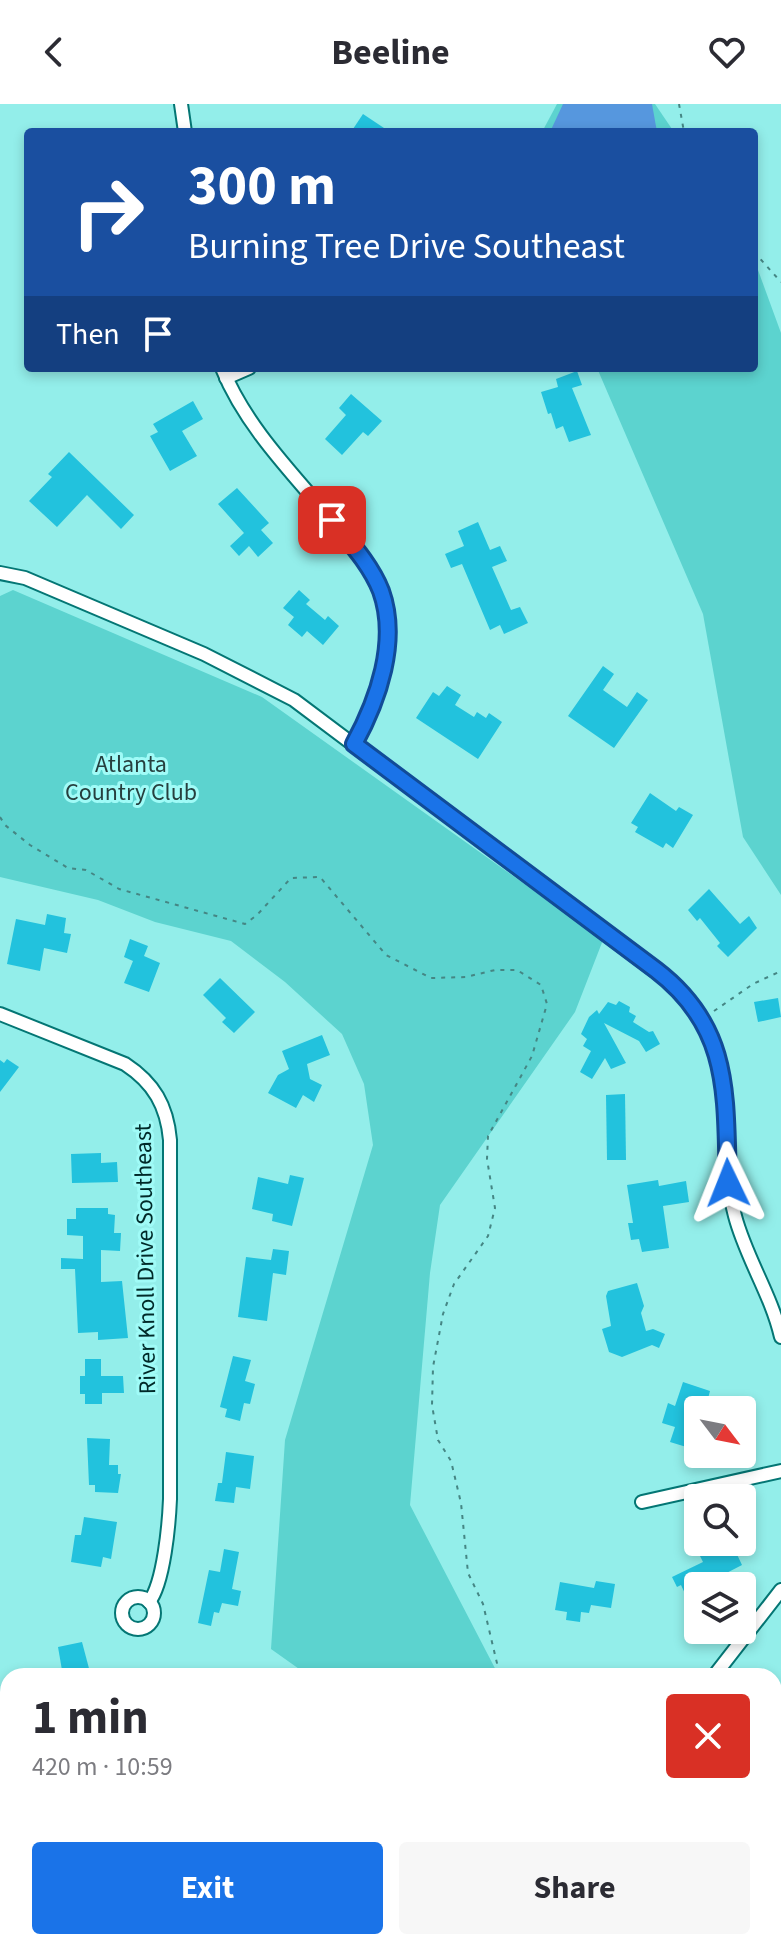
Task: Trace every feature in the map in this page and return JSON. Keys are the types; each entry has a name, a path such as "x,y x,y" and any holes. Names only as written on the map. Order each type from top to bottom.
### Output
{"street":[{"path":"181,104 184,128"},
{"path":"224,373 242,408 351,543 381,590 387,616 384,666 367,722 354,744"},
{"path":"0,573 34,581 246,674 294,700 669,980 702,1019 722,1069 728,1183 735,1217 781,1337"},
{"name":"River Knoll Drive Southeast","path":"0,1014 125,1064 139,1073 159,1096 166,1116 170,1140 170,1499 169,1523 156,1589 149,1602"},
{"path":"642,1502 781,1471"},
{"path":"720,1668 781,1590"}],"path":[{"path":"679,104 683,128"},
{"path":"758,256 781,282"},
{"path":"0,817 5,825 30,845 68,868 86,870 119,889 245,924 291,878 320,877 386,955 431,978 517,970 541,985 547,1004 532,1056 488,1136 487,1159 495,1208 488,1236 454,1284 443,1314 433,1367 432,1405 438,1440 451,1461 461,1503 468,1573 483,1604 498,1668"},
{"path":"702,1019 753,984 781,971"}],"green space":[{"path":"557,104 655,104 671,128 544,128"},
{"path":"758,270 781,333 781,895 743,837 703,614 599,372 758,372"},
{"name":"Atlanta Country Club","path":"13,590 262,697 603,940 575,1012 440,1205 430,1273 410,1505 495,1668 298,1668 271,1649 285,1440 373,1145 364,1084 342,1034 285,982 231,941 155,922 98,900 0,877 0,596"}],"shaded area":[{"path":"563,104 652,104 656,128 552,128"}],"building":[{"path":"363,114 384,128 354,128"},
{"path":"577,372 582,385 572,388 591,435 569,442 563,426 556,429 541,392 558,387 556,379"},
{"path":"351,394 382,421 368,436 363,432 342,455 325,439 346,415 339,408"},
{"path":"193,401 203,419 182,431 197,456 170,471 150,436 158,432 153,424"},
{"path":"69,452 134,515 121,529 87,495 57,527 29,501 52,477 48,474"},
{"path":"237,488 269,523 261,530 273,543 258,557 249,546 239,556 230,546 244,533 218,504"},
{"path":"478,522 490,550 500,546 507,561 492,567 511,610 520,607 528,623 504,634 500,625 490,630 462,564 451,568 445,554 464,546 458,531"},
{"path":"299,590 310,600 306,604 325,620 328,616 339,626 323,645 307,631 302,637 288,625 294,617 283,608"},
{"path":"603,666 614,674 603,690 627,707 637,692 648,700 614,748 568,716"},
{"path":"447,686 461,695 455,705 474,717 477,712 486,718 489,713 502,722 478,759 416,718 433,692 439,696"},
{"path":"650,793 676,811 679,807 693,815 673,848 666,843 663,848 635,832 638,827 631,823"},
{"path":"709,889 740,924 749,916 757,928 728,957 717,946 720,943 700,918 697,921 688,910"},
{"path":"47,914 66,918 64,933 71,934 67,953 44,948 40,971 7,964 16,919 45,925"},
{"path":"130,939 148,946 144,956 160,963 149,992 124,983 133,961 124,957"},
{"path":"220,978 255,1012 234,1033 222,1022 226,1018 203,995"},
{"path":"778,998 781,1017 758,1022 754,1002"},
{"path":"619,1001 630,1007 629,1012 636,1016 633,1022 649,1032 653,1031 660,1044 646,1052 639,1041 604,1023 626,1063 611,1069 605,1058 592,1079 580,1072 591,1051 583,1046 587,1039 581,1034 589,1017 597,1010 599,1014 608,1002 616,1005"},
{"path":"322,1035 330,1055 307,1064 310,1079 322,1085 314,1102 303,1095 296,1108 268,1093 278,1075 289,1069 282,1051"},
{"path":"7,1059 19,1067 0,1092 0,1060 4,1063"},
{"path":"625,1094 626,1160 607,1160 606,1095"},
{"path":"101,1153 101,1163 117,1162 118,1182 72,1183 71,1154"},
{"path":"290,1175 304,1178 292,1226 272,1221 273,1214 252,1209 258,1177 288,1184"},
{"path":"658,1180 659,1186 686,1181 689,1202 663,1206 669,1248 642,1252 639,1239 631,1240 628,1223 633,1223 627,1185"},
{"path":"76,1208 108,1208 108,1214 115,1215 114,1233 121,1233 120,1251 101,1250 101,1282 122,1281 128,1338 98,1340 98,1332 78,1333 75,1269 61,1269 61,1258 83,1259 83,1236 67,1235 67,1219 76,1219"},
{"path":"273,1249 289,1251 286,1275 273,1273 267,1321 238,1317 246,1257 271,1260"},
{"path":"637,1283 644,1306 641,1313 646,1331 653,1329 665,1334 659,1348 652,1345 622,1357 609,1352 602,1329 611,1326 606,1296 608,1291"},
{"path":"233,1356 251,1360 245,1381 255,1384 250,1404 244,1403 240,1421 225,1417 227,1409 220,1407"},
{"path":"85,1359 101,1359 101,1376 123,1376 124,1393 102,1393 102,1404 85,1404 85,1394 80,1394 80,1376 85,1376"},
{"path":"683,1382 710,1391 709,1396 684,1396 684,1446 670,1442 675,1427 662,1423 668,1403 675,1406"},
{"path":"87,1438 110,1439 109,1465 118,1465 118,1474 121,1474 118,1493 95,1492 95,1485 89,1485"},
{"path":"226,1452 254,1456 250,1489 236,1487 234,1503 215,1501 218,1483 222,1483"},
{"path":"84,1517 117,1522 111,1559 103,1557 101,1567 71,1562 75,1535 81,1535"},
{"path":"224,1549 239,1552 232,1589 241,1591 238,1606 222,1603 219,1613 214,1612 211,1626 198,1623 209,1570 220,1572"},
{"path":"700,1556 738,1556 742,1565 728,1572 684,1572 684,1591 681,1585 677,1587 672,1577 703,1562"},
{"path":"596,1581 615,1584 611,1608 591,1605 589,1613 581,1612 580,1622 566,1620 567,1612 555,1610 560,1582 594,1588"},
{"path":"82,1642 89,1668 62,1668 58,1647"}],"route":[{"path":"332,520 381,590 387,616 384,666 367,722 354,744 656,970 688,999 711,1036 722,1069 728,1183"}]}
